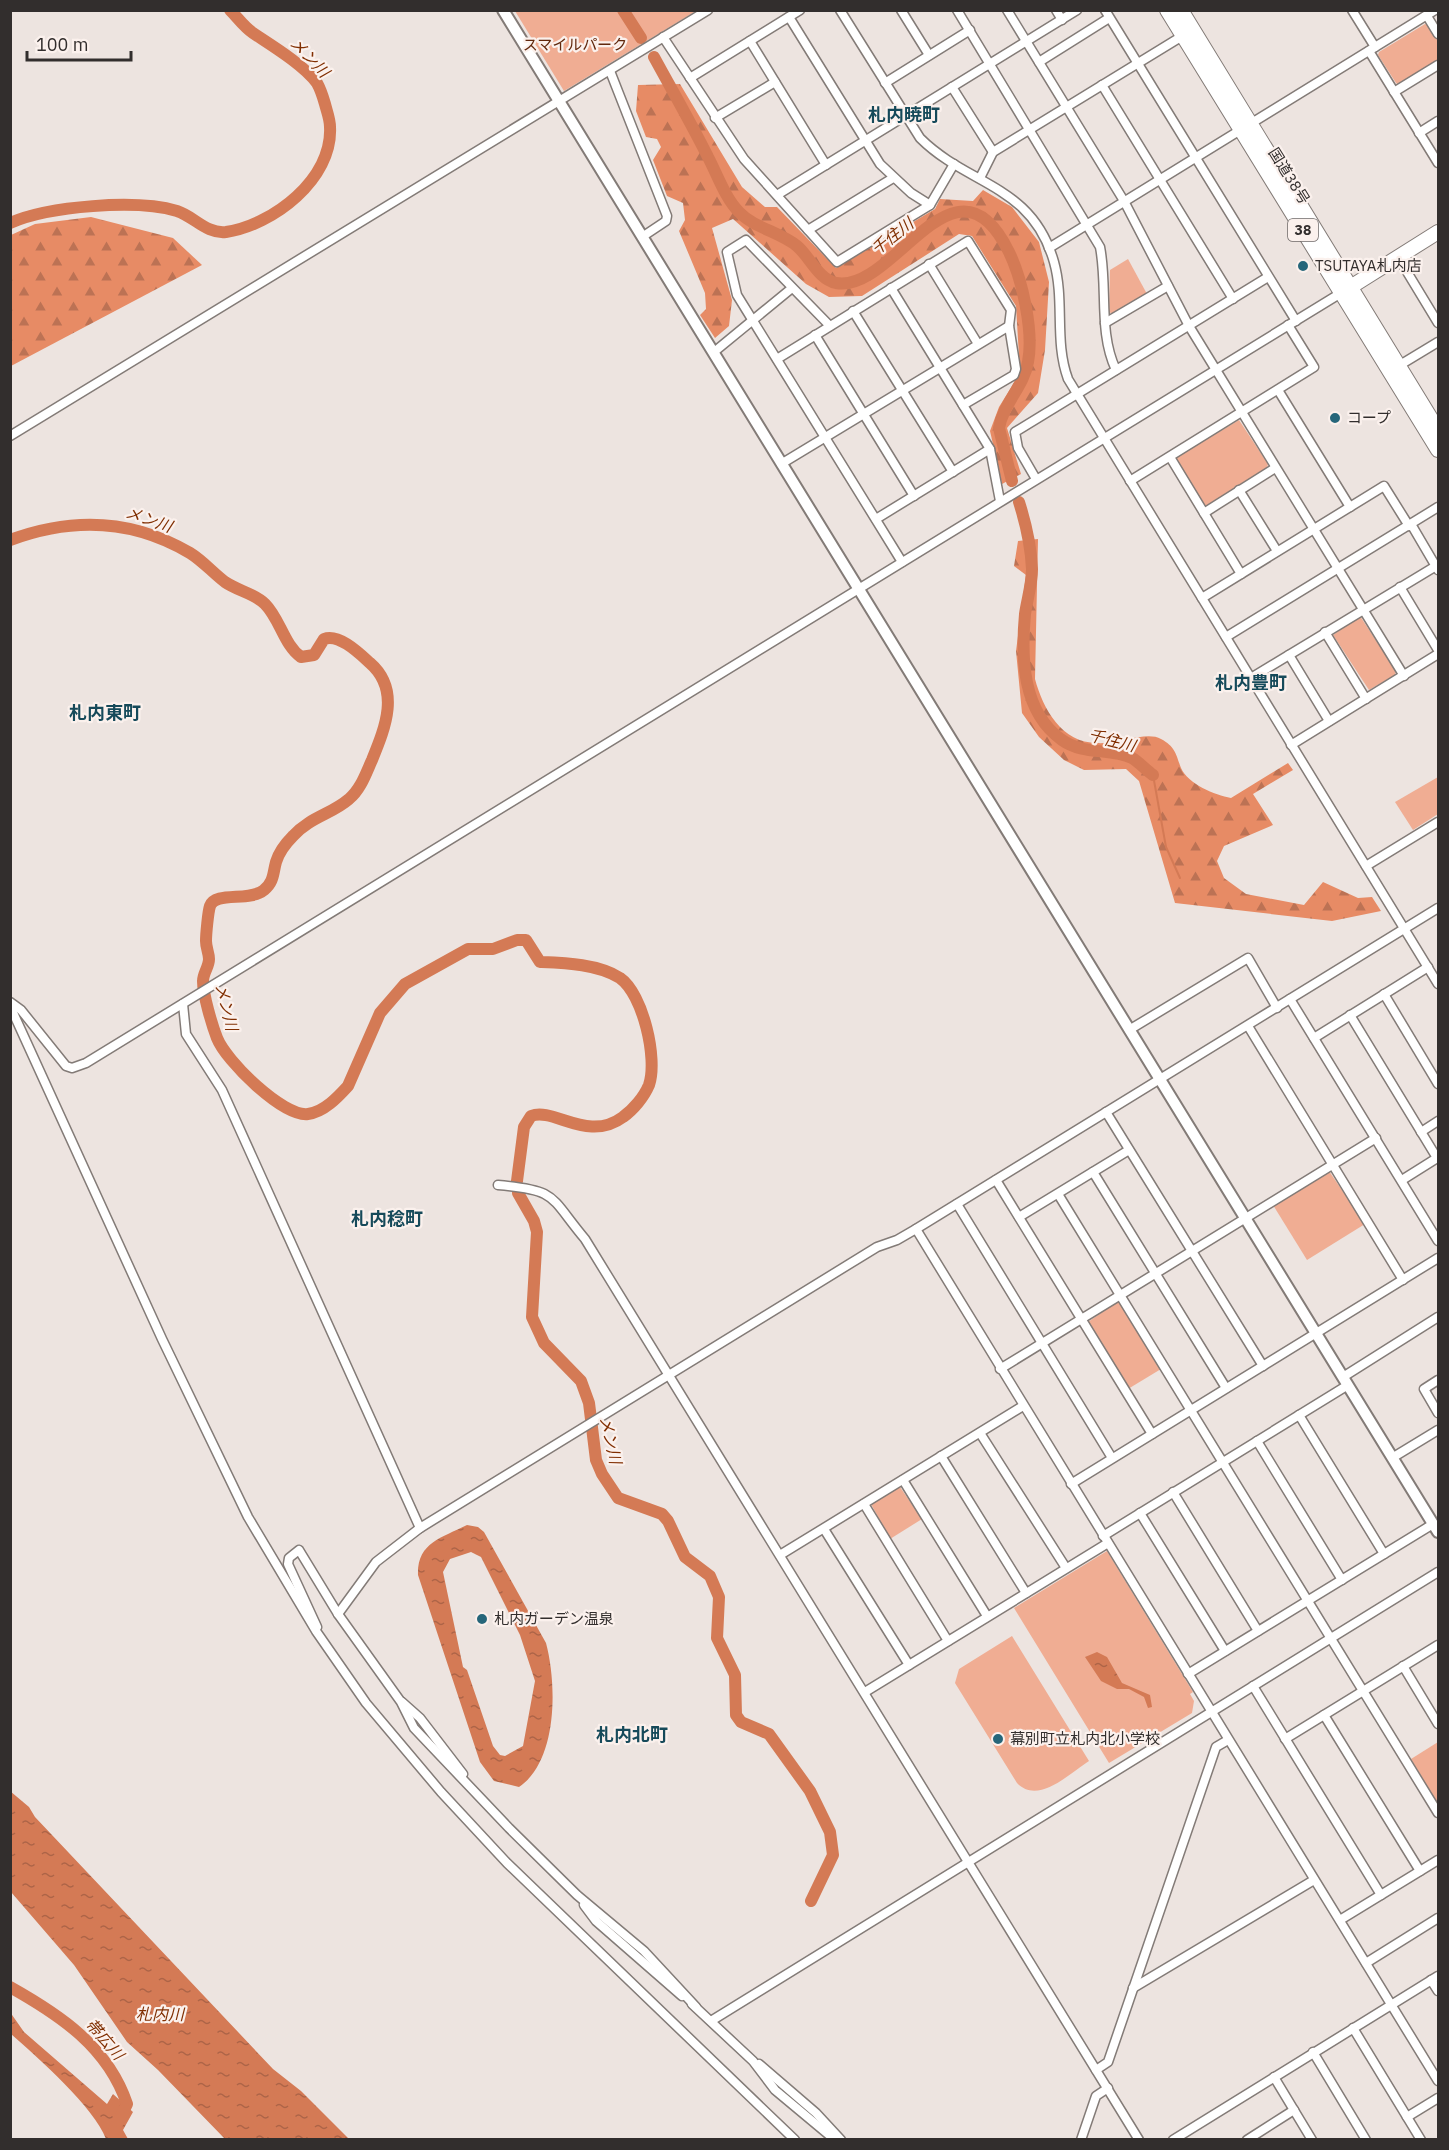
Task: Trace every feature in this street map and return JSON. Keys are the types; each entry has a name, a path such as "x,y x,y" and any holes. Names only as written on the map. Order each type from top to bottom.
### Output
{"main road":[{"name":"国道38号","path":"1167,10 1246,126"},
{"name":"国道38号","path":"1181,10 1246,126 1346,290 1438,450"},
{"path":"1346,290 1438,232"},
{"name":"国道38号","path":"1346,290 1400,365 1438,430"}],"street":[{"path":"503,10 1436,1528 1384,1554 1188,1674"},
{"path":"10,436 708,10"},
{"path":"690,78 800,10"},
{"path":"840,10 905,117 927,146 954,164 998,187 1034,220 1054,262 1058,289 1059,347 1066,375 1076,394 1438,984"},
{"path":"901,10 929,55"},
{"path":"957,10 1101,247 1104,267 1105,323 1110,357 1116,370"},
{"path":"1007,10 1124,201 1189,326 1215,370 1404,676"},
{"path":"1056,10 1062,20"},
{"path":"777,195 1077,10"},
{"path":"1352,10 1394,92 1438,164"},
{"path":"1048,248 1431,13 1438,34"},
{"path":"1039,62 1107,14 1268,277 1314,367 1130,481"},
{"path":"789,17 865,141 893,178 930,205"},
{"path":"885,83 969,30"},
{"path":"980,178 993,152 1184,35"},
{"path":"663,37 744,159 837,262 930,205 954,164"},
{"path":"750,41 826,165"},
{"path":"1394,92 1438,64"},
{"path":"610,71 667,216 666,221 642,237"},
{"path":"715,118 775,82"},
{"path":"1102,85 1233,298"},
{"path":"952,87 993,152"},
{"path":"1419,133 1438,121"},
{"path":"808,230 893,178"},
{"path":"830,326 746,240 727,252 736,295 902,562"},
{"path":"777,359 968,241 1011,310 1009,326 1016,369 1014,375 963,405"},
{"path":"1398,257 1438,323"},
{"path":"929,264 978,344"},
{"path":"1036,479 1018,448 1015,432 1268,277"},
{"path":"1105,323 1168,286"},
{"path":"714,352 792,288"},
{"path":"891,288 990,449 1000,501"},
{"path":"10,1004 21,1010 62,1061 72,1068 86,1063 1346,290"},
{"path":"853,311 953,472"},
{"path":"782,464 1009,326"},
{"path":"815,335 914,496"},
{"path":"1400,365 1438,342"},
{"path":"1278,390 1350,507"},
{"path":"876,519 990,449"},
{"path":"1170,457 1241,573"},
{"path":"1204,513 1275,468"},
{"path":"1202,598 1384,486 1437,568 1400,587 1251,678"},
{"path":"1239,490 1277,551"},
{"path":"1226,638 1438,507"},
{"path":"1400,587 1438,650"},
{"path":"1325,632 1366,699"},
{"path":"1291,745 1438,654"},
{"path":"1289,655 1329,721"},
{"path":"1366,866 1438,822"},
{"path":"338,1614 376,1562 420,1527 877,1246 897,1240 916,1229 1438,908"},
{"path":"1129,1030 1248,958 1277,1008"},
{"path":"1314,1038 1428,967"},
{"path":"1384,994 1438,1084"},
{"path":"1290,999 1438,1240"},
{"path":"10,1004 162,1340 238,1497 316,1631 366,1703 441,1792 507,1863 795,2139"},
{"path":"183,1004 186,1034 222,1090 420,1527"},
{"path":"1350,1016 1437,1158 1402,1180"},
{"path":"1248,1026 1403,1280"},
{"path":"1107,1112 1263,1366"},
{"path":"1421,1132 1438,1121"},
{"path":"1000,1369 1376,1138"},
{"path":"1019,1217 1130,1150"},
{"path":"1093,1172 1226,1388"},
{"path":"996,1180 1152,1434"},
{"path":"498,1185 532,1187 552,1196 585,1239 1139,2139"},
{"path":"1058,1194 1438,1813"},
{"path":"957,1204 1112,1458"},
{"path":"916,1229 1438,2081"},
{"path":"1071,1484 1438,1258"},
{"path":"865,1692 1066,1569 1140,1513 1299,1415 1438,1317"},
{"path":"1438,1380 1424,1389 1438,1413"},
{"path":"780,1555 1023,1406"},
{"path":"1299,1415 1384,1554"},
{"path":"1392,1458 1438,1430"},
{"path":"980,1432 1066,1569"},
{"path":"1257,1441 1342,1580"},
{"path":"941,1456 1026,1593"},
{"path":"903,1480 987,1616"},
{"path":"1173,1492 1258,1631"},
{"path":"864,1504 948,1641"},
{"path":"1140,1513 1225,1652"},
{"path":"824,1529 909,1665"},
{"path":"316,1631 318,1625 316,1620 288,1564 289,1558 299,1550 338,1614 401,1702 414,1728 577,1895 596,1921 696,2007 753,2061 816,2113 841,2139"},
{"path":"711,2021 1438,1572"},
{"path":"1285,1739 1438,1645"},
{"path":"1403,1666 1438,1724"},
{"path":"1253,1686 1381,1895"},
{"path":"1324,1715 1420,1871"},
{"path":"1096,2070 1108,2062 1216,1747 1228,1740"},
{"path":"1340,1920 1438,1860"},
{"path":"1133,1988 1314,1880"},
{"path":"1366,1963 1438,1918"},
{"path":"1173,2139 1435,1978 1438,1991"},
{"path":"1353,2028 1421,2139"},
{"path":"1313,2052 1366,2139"},
{"path":"753,2061 775,2090 835,2139"},
{"path":"1274,2077 1312,2139"},
{"path":"1081,2139 1096,2096 1108,2088"},
{"path":"1407,2117 1438,2098"},
{"path":"1247,2139 1259,2136 1294,2110"}],"green space":[{"name":"スマイルパーク","path":"515,11 696,11 564,91"},
{"path":"1425,24 1429,25 1438,41 1438,60 1399,85 1378,55 1379,52"},
{"path":"680,84 742,187 765,207 777,207 836,268 935,209 940,199 973,201 983,190 1012,207 1039,242 1049,282 1045,350 1038,393 1007,428 1021,474 1002,484 990,431 999,407 1020,373 1016,306 972,236 959,234 862,296 829,297 806,284 733,219 712,228 732,300 729,326 715,338 700,315 706,309 705,293 679,231 685,220 683,203 667,196 653,160 661,147 657,139 646,137 636,111 638,85"},
{"path":"91,217 173,238 202,265 11,366 11,235 35,224"},
{"path":"1128,259 1147,294 1113,314 1109,312 1110,270"},
{"path":"1239,420 1268,464 1267,468 1207,506 1204,505 1176,460 1177,457"},
{"path":"1038,539 1035,679 1043,702 1064,731 1085,741 1101,743 1150,736 1158,737 1173,748 1181,768 1190,779 1210,791 1231,798 1288,763 1293,770 1253,794 1273,825 1224,846 1217,861 1224,878 1246,894 1304,905 1323,882 1358,898 1372,897 1381,911 1332,921 1175,903 1139,781 1126,769 1084,770 1064,760 1039,737 1022,713 1016,651 1026,575 1014,566 1018,541"},
{"path":"1360,616 1396,671 1395,675 1369,690 1333,635"},
{"path":"1438,777 1438,814 1413,830 1395,802"},
{"path":"1329,1171 1365,1224 1307,1260 1273,1205"},
{"path":"1120,1302 1161,1369 1128,1389 1088,1322"},
{"path":"900,1487 922,1519 890,1539 871,1504"},
{"path":"1107,1551 1193,1692 1190,1694 1194,1701 1192,1713 1109,1763 1014,1608"},
{"path":"1012,1636 1089,1761 1053,1785 1034,1791 1025,1789 1017,1783 955,1683 959,1669"},
{"path":"1438,1742 1438,1804 1411,1759"}],"water":[{"path":"467,1525 478,1527 484,1532 546,1643 550,1660 553,1700 548,1741 532,1775 519,1787 494,1781 480,1762 418,1575 419,1564 426,1549 440,1538","holes":["471,1552 481,1557 520,1635 535,1681 523,1746 505,1756 500,1755 493,1746 467,1670 463,1667 443,1572 450,1559"]},
{"path":"1097,1652 1107,1657 1122,1683 1150,1695 1152,1707 1148,1708 1144,1697 1129,1689 1117,1689 1101,1681 1085,1657"},
{"name":"札内川","path":"10,1791 29,1807 35,1817 273,2069 301,2091 349,2139 225,2139 158,2070 127,2042 74,1965 11,1892"},
{"path":"10,2012 24,2032 107,2104 113,2094 133,2112 123,2130 128,2139 106,2139 100,2126 78,2098 11,2034"}],"waterway":[{"name":"メン川","path":"10,223 47,212 93,206 139,205 177,211 206,228 226,232 244,228 262,220 297,196 322,164 328,146 330,124 322,94 317,83 304,69 250,31 230,10"},
{"name":"千住川","path":"623,10 641,38"},
{"name":"千住川","path":"654,57 734,206 752,222 797,246 819,272 830,281 836,283 858,280 880,267 924,230 946,216 967,212 988,222 1014,263 1028,321 1029,349 1026,371 1001,419 999,428 1012,481"},
{"name":"千住川","path":"1019,502 1028,535 1032,569 1025,614 1024,665 1027,683 1039,715 1049,728 1070,745 1132,758 1153,775"},
{"name":"メン川","path":"10,540 33,533 79,525 102,525 147,533 195,556 225,582 265,604 275,617 290,646 301,657 314,655 324,639 336,639 349,645 380,674 388,697 388,710 382,735 357,791 342,804 307,824 290,839 279,855 271,881 264,890 258,894 219,899 213,901 210,906 206,941 209,962 204,975 203,987 217,1038 222,1048 243,1073 284,1107 297,1113 314,1113 340,1095 348,1086 380,1013 405,984 468,949 493,949 517,940 526,940 540,962 581,965 602,970 620,978 628,986 642,1012 650,1044 652,1060 647,1090 631,1111 623,1117 610,1124 597,1127 572,1123 550,1116 531,1116 524,1127 517,1181"},
{"name":"千住川","path":"1153,775 1166,847 1180,878"},
{"name":"メン川","path":"518,1193 534,1221 537,1232 532,1317 544,1343 581,1381 589,1403 596,1460 602,1474 618,1498 662,1514 668,1521 685,1557 710,1576 719,1597 717,1638 735,1675 736,1715 741,1722 769,1734 810,1791 830,1832 833,1855 811,1901"},
{"name":"帯広川","path":"10,1987 64,2021 95,2049 108,2066 127,2104 114,2130 118,2140"}],"place":[{"name":"TSUTAYA札内店","path":"1303,266"},
{"name":"コープ","path":"1335,418"},
{"name":"札内ガーデン温泉","path":"482,1619"},
{"name":"幕別町立札内北小学校","path":"998,1739"}],"district":[{"name":"札内暁町","path":"904,115"},
{"name":"札内豊町","path":"1251,683"},
{"name":"札内東町","path":"105,713"},
{"name":"札内稔町","path":"387,1219"},
{"name":"札内北町","path":"632,1735"}]}
